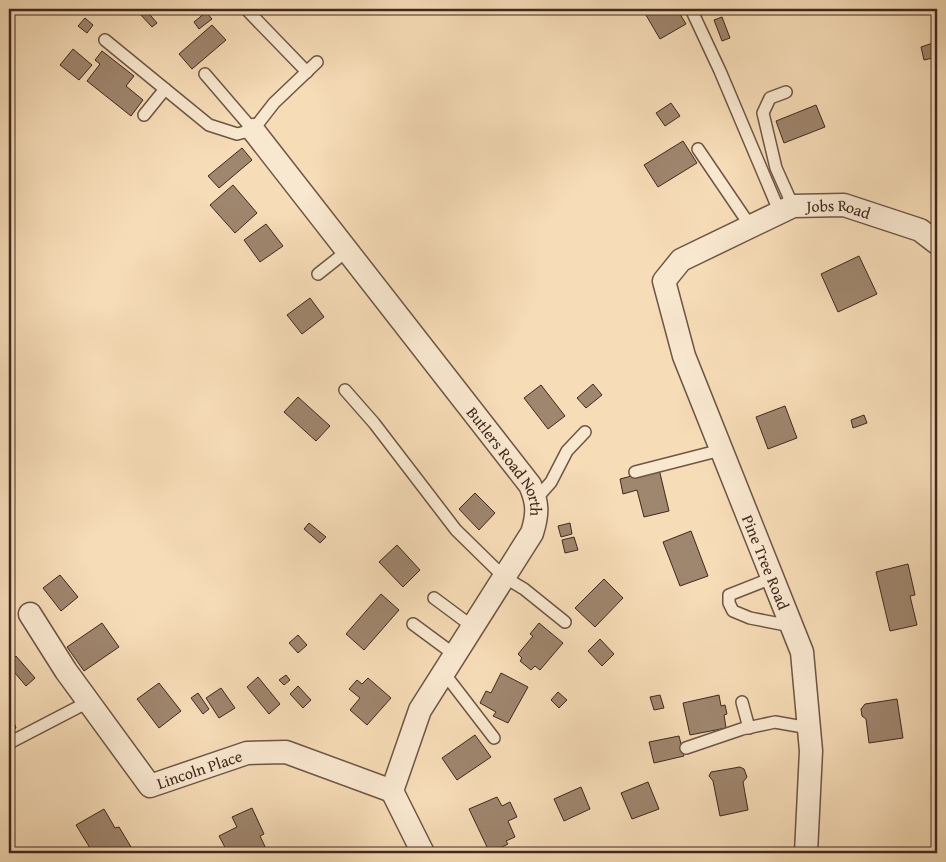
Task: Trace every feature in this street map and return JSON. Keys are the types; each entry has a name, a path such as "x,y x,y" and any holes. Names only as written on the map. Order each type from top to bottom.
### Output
{"street":[{"name":"Butlers Road North","path":"253,130 530,484 536,500 538,516 532,533 420,710 392,792"},
{"name":"Jobs Road","path":"664,281 681,260 787,209 844,204 920,230 937,243"},
{"name":"Pine Tree Road","path":"664,281 684,356 802,652 811,751 806,853"},
{"name":"Lincoln Place","path":"30,614 88,702 150,786 247,753 286,752 392,792"},
{"path":"392,792 423,853"}],"lane":[{"path":"246,9 306,72"},
{"path":"691,9 787,209"},
{"path":"105,40 209,125 237,134 253,130 274,103 317,62"},
{"path":"204,74 253,130"},
{"path":"144,115 165,89"},
{"path":"786,92 770,98 763,113 787,209"},
{"path":"698,149 751,226"},
{"path":"318,274 347,251"},
{"path":"345,390 374,423 456,530 504,577 524,589 565,622"},
{"path":"536,500 551,482 568,450 585,432"},
{"path":"635,472 721,450"},
{"path":"772,578 729,595 729,603 733,611 750,618 792,626"},
{"path":"434,598 473,627"},
{"path":"413,624 449,664 494,738"},
{"path":"9,743 88,702"},
{"path":"742,702 749,728"},
{"path":"686,748 774,722 809,728"}],"building":[{"path":"145,9 157,23 152,27 140,14"},
{"path":"677,9 686,24 660,39 643,10"},
{"path":"206,12 212,19 199,29 194,22"},
{"path":"722,17 730,38 722,41 714,20"},
{"path":"85,18 93,25 87,33 78,26"},
{"path":"212,25 226,40 192,69 179,54"},
{"path":"937,40 937,57 924,60 921,47"},
{"path":"73,49 92,65 79,80 60,65"},
{"path":"102,51 134,76 126,86 143,100 131,116 87,81 100,64 95,60"},
{"path":"671,103 680,116 665,126 656,113"},
{"path":"816,105 825,127 784,143 776,121"},
{"path":"937,112 937,129 933,113"},
{"path":"683,141 697,163 658,187 644,165"},
{"path":"242,148 252,160 219,188 208,176"},
{"path":"233,185 257,213 235,233 210,205"},
{"path":"266,224 283,246 260,262 244,240"},
{"path":"859,256 877,294 838,312 821,274"},
{"path":"310,298 324,317 302,334 287,315"},
{"path":"593,384 602,395 586,408 577,398"},
{"path":"541,385 565,416 548,429 524,398"},
{"path":"298,397 330,426 316,441 284,412"},
{"path":"785,406 797,438 768,449 756,417"},
{"path":"864,415 867,423 853,428 851,420"},
{"path":"659,469 669,511 644,517 637,490 623,494 620,479"},
{"path":"475,493 495,513 479,530 459,509"},
{"path":"309,523 326,537 320,543 304,529"},
{"path":"570,523 572,534 561,537 558,526"},
{"path":"691,531 708,576 680,586 663,542"},
{"path":"574,537 578,550 565,553 562,540"},
{"path":"397,545 420,570 403,587 379,562"},
{"path":"908,564 915,595 910,596 917,625 890,631 876,572"},
{"path":"60,575 78,597 61,611 43,588"},
{"path":"604,579 623,598 595,627 575,608"},
{"path":"381,594 399,610 364,650 346,634"},
{"path":"102,623 119,647 84,671 67,647"},
{"path":"539,623 563,643 540,670 535,666 531,670 520,661 522,658 518,654 533,636 530,634"},
{"path":"298,635 307,645 298,653 289,643"},
{"path":"600,639 614,654 602,666 588,651"},
{"path":"16,656 35,678 26,686 9,666 9,662"},
{"path":"501,673 528,687 508,723 493,716 496,712 480,703 486,691 491,693"},
{"path":"286,675 290,680 284,685 279,680"},
{"path":"258,677 280,704 269,714 247,687"},
{"path":"368,678 391,698 367,725 350,710 360,698 349,689 357,680 362,684"},
{"path":"159,683 181,711 159,728 137,699"},
{"path":"298,686 311,700 303,708 290,694"},
{"path":"221,688 235,708 219,718 206,698"},
{"path":"558,692 567,700 559,708 551,700"},
{"path":"198,693 209,709 203,714 191,698"},
{"path":"660,695 664,708 654,710 650,697"},
{"path":"719,695 721,706 725,705 727,714 724,715 726,728 690,735 683,703"},
{"path":"897,699 903,738 869,743 866,719 862,716 861,709 865,704"},
{"path":"9,708 16,728 9,731"},
{"path":"475,735 491,757 457,780 442,758"},
{"path":"679,736 684,756 654,763 649,742"},
{"path":"740,767 744,769 747,777 743,782 748,810 720,816 713,781 709,776 711,772"},
{"path":"648,782 659,809 632,819 621,793"},
{"path":"581,787 590,809 564,821 554,799"},
{"path":"497,797 502,806 510,802 517,817 508,821 515,837 506,841 508,844 494,851 492,847 488,849 469,809"},
{"path":"252,808 264,834 260,836 268,853 236,853 235,851 228,853 219,836 237,827 232,817"},
{"path":"104,809 115,828 119,827 131,847 121,853 93,853 76,825"},
{"path":"16,849 17,851 24,850 25,853 9,853 9,850"}]}
